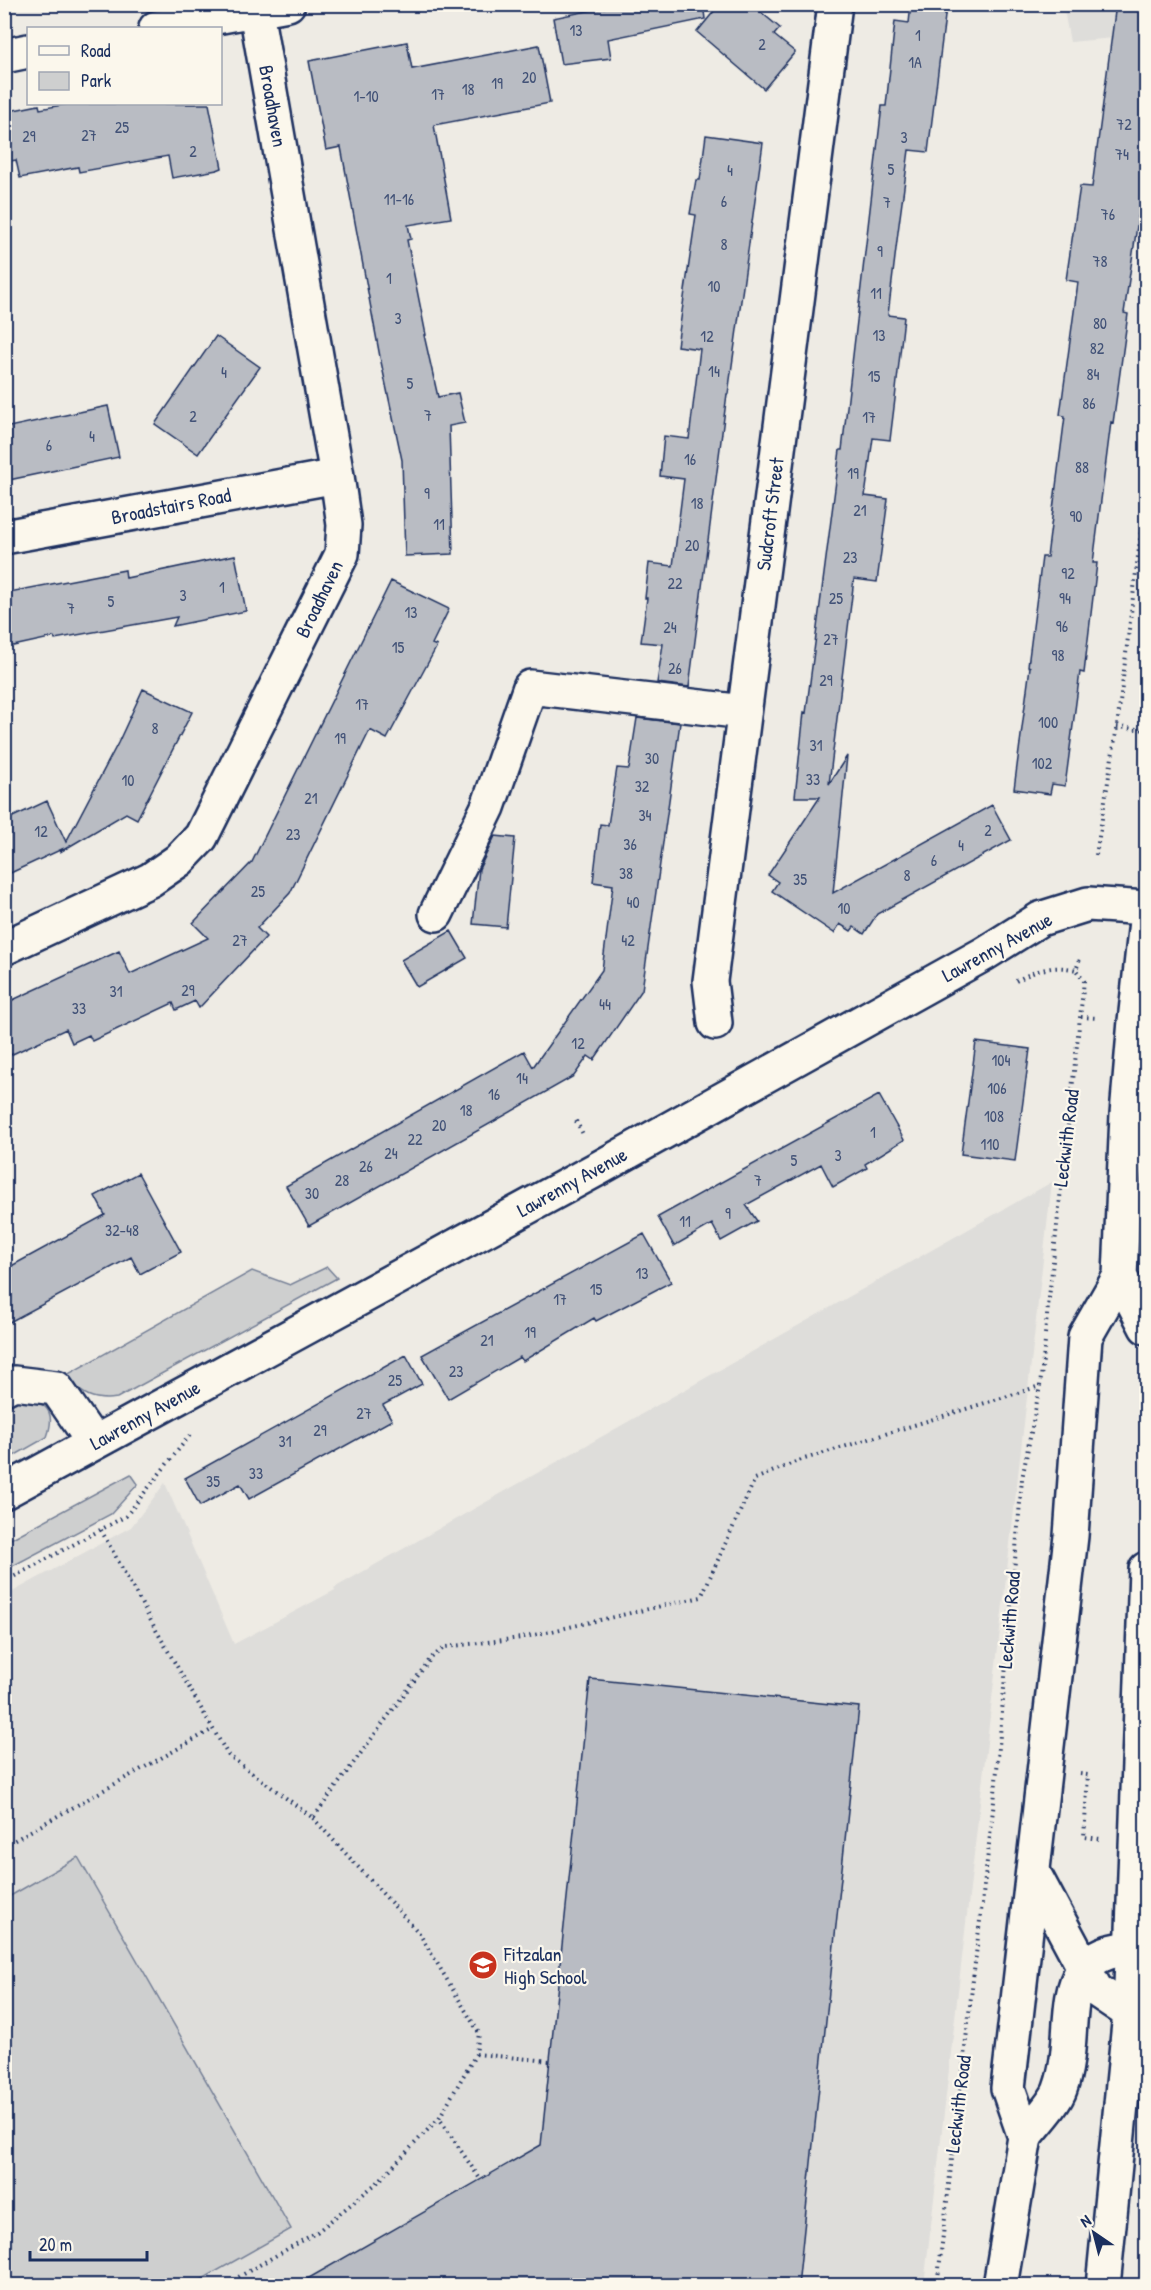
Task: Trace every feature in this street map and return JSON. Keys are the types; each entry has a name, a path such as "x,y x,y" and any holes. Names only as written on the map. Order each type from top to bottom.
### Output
{"street":[{"name":"Sudcroft Street","path":"715,1023 710,981 835,4"},
{"path":"162,27 272,7"},
{"name":"Broadhaven","path":"4,948 150,880 178,860 201,837 342,554 344,525 272,7"},
{"path":"4,56 27,51"},
{"name":"Broadstairs Road","path":"4,537 337,476"},
{"path":"436,914 488,807 530,687 744,712"},
{"name":"Lawrenny Avenue","path":"4,1492 622,1155 984,954 1040,919 1088,904 1146,908"},
{"path":"1025,2137 1008,2088 1071,1536 1085,1337 1120,1276 1127,1113 1146,921"},
{"path":"1120,1276 1146,1327"},
{"path":"4,1388 14,1383 57,1388 94,1443"},
{"path":"1103,2286 1138,2014 1146,1569"},
{"path":"1033,1872 1096,1990 1138,2014"},
{"path":"1000,2286 1025,2137 1060,2091 1066,2064 1074,1984 1085,1967 1108,1950 1139,1948"}],"path":[{"path":"1096,855 1117,727 1146,491"},
{"path":"1117,727 1146,730"},
{"path":"1012,983 1033,971 1047,968 1062,966 1076,970 1080,959"},
{"name":"Leckwith Road","path":"938,2286 995,1793 1022,1479 1040,1386 1081,1017 1084,981 1076,970"},
{"path":"1081,1017 1107,1018"},
{"path":"313,1818 431,1658 445,1647 521,1638 701,1597 755,1479 798,1461 1040,1386"},
{"path":"4,1582 126,1516 191,1434"},
{"path":"101,1530 228,1755 313,1818 419,1933 479,2033 476,2054 439,2118 378,2181 317,2232 223,2286"},
{"path":"4,1846 213,1729"},
{"path":"1078,1774 1088,1775 1084,1838 1107,1840"},
{"path":"476,2054 550,2061"},
{"path":"439,2118 480,2179"}],"shaded area":[{"path":"1063,5 1146,5 1146,35 1070,42"},
{"name":"Fitzalan High School","path":"1052,1182 924,2285 5,2286 5,1596 131,1527 165,1483 234,1644 335,1590 334,1588"}],"green space":[{"path":"327,1267 337,1278 117,1398 100,1399 87,1395 63,1377 252,1271 290,1285"},
{"path":"16,1399 33,1401 45,1407 49,1412 50,1427 47,1437 5,1461 5,1406"},
{"path":"131,1474 138,1484 111,1514 5,1570 5,1542"},
{"path":"78,1857 291,2229 192,2285 5,2285 5,1899"}],"building":[{"path":"622,4 703,4 705,19 608,39 611,58 561,64 553,18"},
{"path":"720,4 751,4 780,28 774,35 795,52 764,89 697,32"},
{"path":"911,4 946,8 928,152 909,150 898,232 888,315 904,317 890,440 873,438 865,496 888,499 877,582 854,579 829,784 847,756 833,893 992,805 1011,840 877,914 864,934 854,927 851,931 840,924 834,933 772,891 778,882 768,875 820,797 795,797 804,712 806,713 840,450 842,450 882,106 886,106 895,21 909,23"},
{"path":"1116,4 1146,4 1146,166 1124,313 1128,314 1113,423 1111,422 1093,563 1097,563 1084,673 1080,672 1065,786 1052,784 1050,794 1014,789 1042,557 1047,557 1065,416 1060,415 1078,282 1066,280 1080,186 1092,187"},
{"path":"407,42 412,69 539,45 550,103 434,125 451,218 408,225 411,239 407,240 438,397 458,393 465,423 449,426 453,554 405,556 402,460 380,357 341,147 326,150 309,61"},
{"path":"39,105 40,109 62,105 209,105 222,168 172,178 168,156 79,172 78,167 20,178 16,160 4,162 4,112"},
{"path":"706,135 763,143 727,394 689,687 657,683 663,644 641,642 649,563 673,566 684,479 660,476 664,436 689,439 700,349 677,346 696,215 690,214 696,180 700,180"},
{"path":"216,336 260,367 198,454 155,424"},
{"path":"108,406 119,457 4,481 4,428"},
{"path":"235,555 246,611 173,626 177,617 55,639 54,637 4,648 4,593 125,570 126,578"},
{"path":"391,581 449,609 432,644 437,646 387,739 370,730 290,893 257,928 266,937 199,1008 195,1001 176,1010 173,1003 92,1041 89,1035 72,1043 66,1029 4,1058 4,1004 119,951 130,974 208,938 193,923 252,862"},
{"path":"143,689 192,712 137,819 126,813 60,852 62,849 4,876 4,821 47,801 66,842 118,743"},
{"path":"637,718 680,723 642,990 594,1060 588,1056 574,1076 309,1226 286,1186 524,1051 533,1067 602,970 613,885 593,882 600,824 608,825 617,768 629,769"},
{"path":"495,836 515,838 506,927 473,924 479,869"},
{"path":"451,931 467,958 417,987 401,960"},
{"path":"976,1042 1030,1049 1015,1161 961,1154"},
{"path":"879,1095 904,1140 865,1164 867,1168 833,1187 821,1164 746,1205 757,1221 721,1241 712,1224 674,1246 658,1217"},
{"path":"138,1173 181,1252 140,1274 131,1257 4,1325 4,1270 105,1215 95,1196"},
{"path":"644,1234 671,1282 596,1321 594,1318 523,1361 520,1357 448,1399 422,1355"},
{"path":"406,1355 422,1384 383,1405 392,1420 249,1499 240,1484 200,1506 185,1478"},
{"path":"590,1679 859,1707 798,2286 295,2286 541,2145"}],"place":[{"name":"Fitzalan High School","path":"483,1965"}]}
